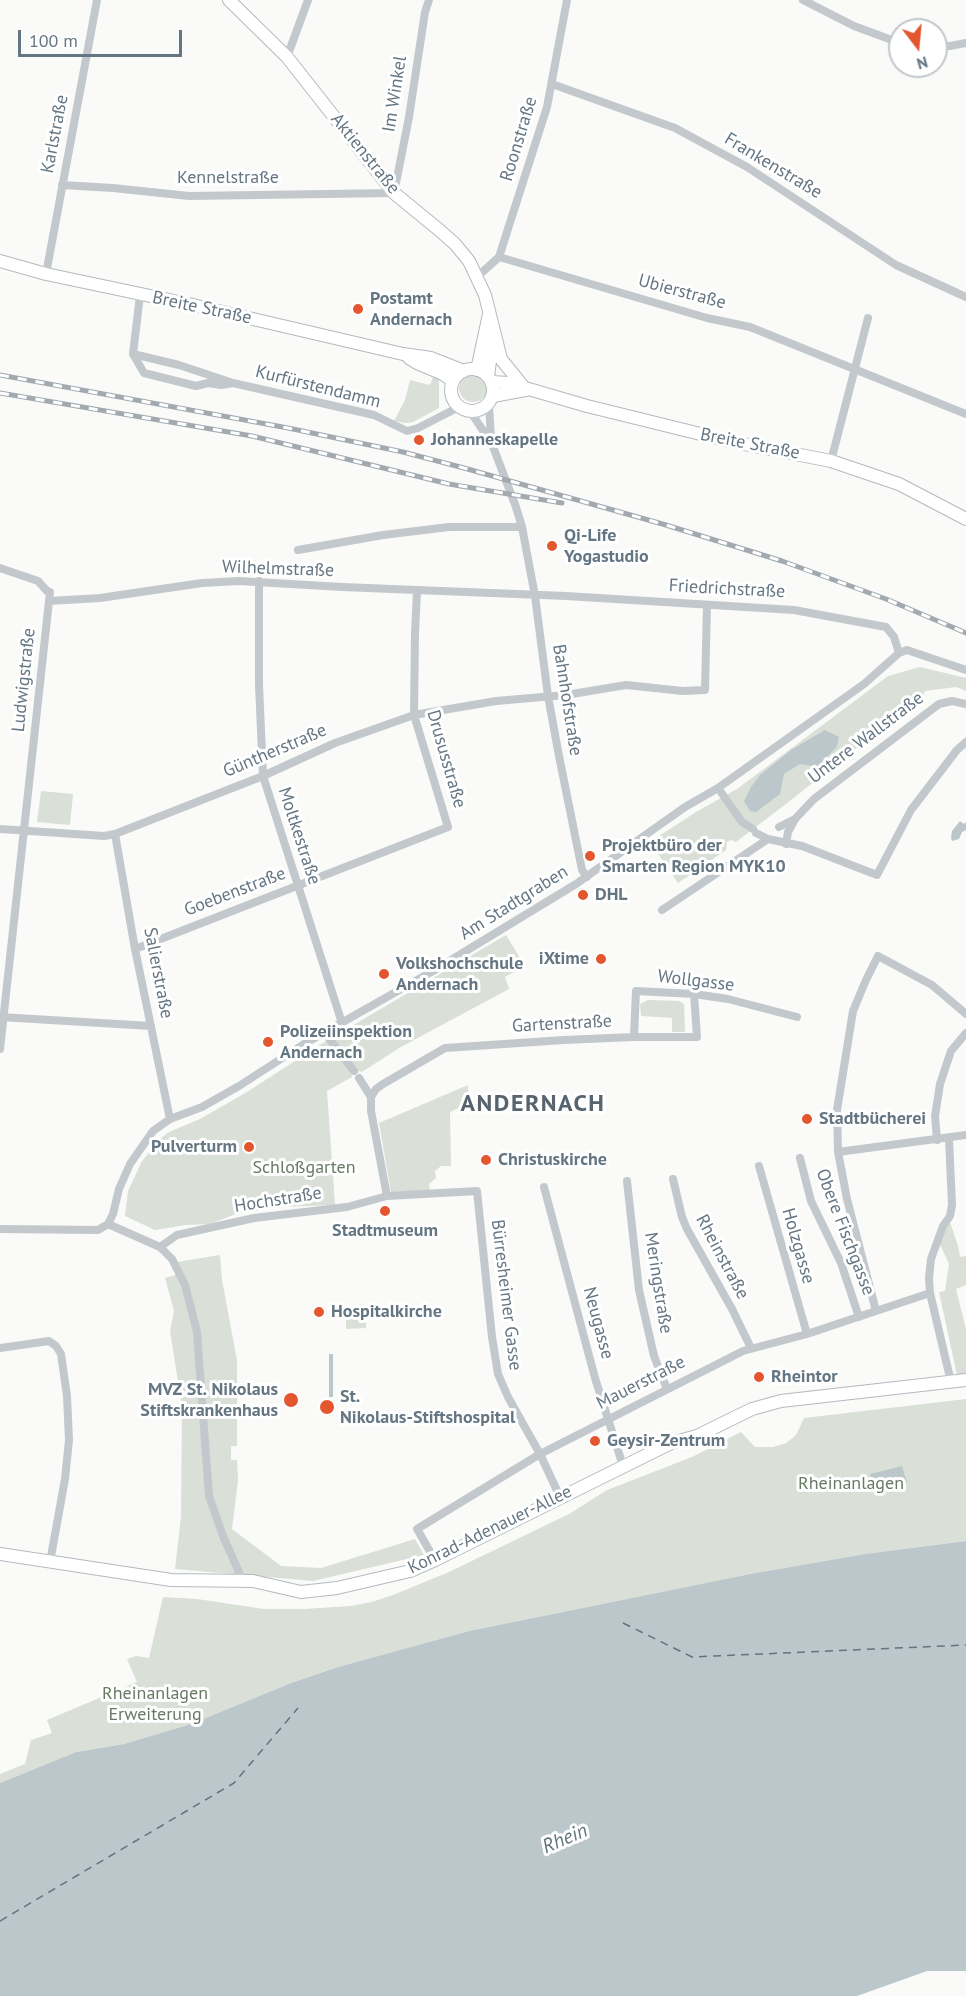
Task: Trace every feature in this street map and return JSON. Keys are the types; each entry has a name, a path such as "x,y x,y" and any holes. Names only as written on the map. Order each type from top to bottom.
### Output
{"street":[{"name":"Karlstraße","path":"46,274 97,0"},
{"name":"Aktienstraße","path":"229,0 287,57 394,193 455,244 469,261 478,276 494,326 501,359 526,390"},
{"path":"287,57 308,0"},
{"name":"Im Winkel","path":"394,193 429,0"},
{"name":"Roonstraße","path":"499,257 547,107 567,0"},
{"path":"803,0 854,26 888,39"},
{"path":"948,45 966,43"},
{"name":"Frankenstraße","path":"552,84 675,128 747,167 896,265 966,297"},
{"name":"Kennelstraße","path":"62,185 189,196 394,193"},
{"path":"478,276 499,257"},
{"name":"Ubierstraße","path":"499,257 707,318 750,327 966,414"},
{"name":"Breite Straße","path":"0,261 46,274 193,305 403,354 431,358 526,390 729,441 831,461 899,484 966,519"},
{"path":"133,354 140,295"},
{"name":"Aktienstraße","path":"480,375 489,312"},
{"path":"831,461 868,318"},
{"name":"Aktienstraße","path":"480,375 494,326"},
{"name":"Kurfürstendamm","path":"133,354 144,373 196,386 208,383 221,385 233,383"},
{"name":"Kurfürstendamm","path":"133,354 179,365 233,383 374,415 407,431 465,409"},
{"name":"Breite Straße","path":"403,354 453,381"},
{"path":"458,375 480,375 491,399 477,411 465,409 452,395 453,381 458,375"},
{"name":"Breite Straße","path":"491,399 526,390"},
{"name":"Bahnhofstraße","path":"491,399 492,444"},
{"name":"Bahnhofstraße","path":"465,409 492,444 522,527 535,596 548,696 582,870 587,877"},
{"path":"298,550 383,535 449,527 522,527"},
{"path":"0,568 38,581 50,592 49,601"},
{"name":"Wilhelmstraße","path":"49,601 202,584 259,581 535,596"},
{"name":"Moltkestraße","path":"259,581 259,685 263,776 342,1023"},
{"name":"Drususstraße","path":"417,591 414,715 448,827"},
{"name":"Friedrichstraße","path":"535,596 794,610 886,627 894,638 899,653"},
{"name":"Ludwigstraße","path":"0,1049 49,601"},
{"name":"Güntherstraße","path":"0,829 104,836 115,834 263,776 335,743 414,715 496,701 566,695 626,685 683,691 705,690 707,605"},
{"path":"899,653 906,650 966,670"},
{"name":"Am Stadtgraben","path":"108,1224 130,1164 153,1131 170,1119 202,1107 230,1092 587,877 864,684 899,653"},
{"name":"Untere Wallstraße","path":"786,844 788,832 795,819 813,799 939,704 952,701 966,704"},
{"path":"717,788 742,822 768,839 802,846 870,874 877,874 911,810 951,757 966,742"},
{"name":"Untere Wallstraße","path":"778,827 795,819"},
{"name":"Goebenstraße","path":"135,949 448,827"},
{"name":"Salierstraße","path":"115,834 135,949 170,1119"},
{"path":"662,910 768,839"},
{"path":"876,1311 847,1199 838,1152 837,1110 853,1011 878,956 932,985 966,1014"},
{"name":"Wollgasse","path":"634,1037 636,991 694,994 728,999 797,1017"},
{"name":"Gartenstraße","path":"371,1097 383,1084 445,1048 564,1040 697,1037 694,994"},
{"path":"2,1017 152,1026"},
{"path":"325,1033 357,1074 371,1097 372,1119 387,1196"},
{"path":"937,1140 935,1116 940,1084 951,1051 966,1033"},
{"path":"838,1152 966,1135"},
{"path":"949,1138 952,1205 950,1216 943,1226 931,1259 930,1293 951,1382"},
{"name":"Obere Fischgasse","path":"800,1158 811,1201 841,1263 859,1317"},
{"name":"Holzgasse","path":"759,1166 807,1334"},
{"name":"Rheinstraße","path":"673,1179 687,1229 751,1348"},
{"name":"Meringstraße","path":"627,1181 639,1290 654,1356 667,1389"},
{"name":"Neugasse","path":"544,1187 595,1378 623,1466"},
{"name":"Hochstraße","path":"160,1246 177,1235 254,1218 347,1207 387,1196 477,1191"},
{"name":"Bürresheimer Gasse","path":"477,1191 497,1367 508,1397 540,1454 560,1497"},
{"path":"0,1229 98,1230 108,1224 160,1246 172,1259 185,1285 197,1332 209,1496 239,1572 240,1580"},
{"name":"Mauerstraße","path":"435,1560 417,1529 540,1454 751,1348 807,1334 930,1293"},
{"path":"0,1348 49,1341 61,1354 67,1396 69,1440 65,1479 50,1562"},
{"name":"Konrad-Adenauer-Allee","path":"0,1554 171,1580 240,1580 301,1592 323,1590 410,1571 671,1443 697,1436 737,1415 767,1404 966,1380"}],"green space":[{"path":"473,374 483,378 487,388 483,398 473,402 463,398 459,388 463,378"},
{"path":"434,375 439,377 439,408 413,422 394,421 405,400 410,380 430,385"},
{"path":"920,667 966,678 966,691 956,687 925,691 923,696 846,756 839,757 835,765 786,804 736,842 731,840 727,842 726,850 678,883 650,842 737,789 888,676"},
{"path":"41,791 73,794 70,825 37,822"},
{"name":"Schloßgarten","path":"506,935 525,966 505,977 509,989 399,1048 362,1072 355,1070 352,1072 352,1077 327,1091 335,1205 282,1207 236,1214 210,1224 155,1230 125,1216 128,1191 142,1161 160,1139 169,1132 200,1119 247,1092 323,1043"},
{"path":"648,1000 679,1001 684,1004 685,1032 672,1032 672,1018 641,1016 640,1004"},
{"path":"468,1085 469,1103 450,1112 451,1166 441,1166 435,1171 436,1178 429,1184 430,1191 391,1192 379,1123"},
{"path":"948,1221 960,1257 966,1256 966,1285 956,1289 966,1329 966,1374 957,1375 939,1292 945,1291 949,1264 938,1240"},
{"path":"220,1255 222,1280 237,1360 237,1446 231,1446 231,1460 237,1460 238,1480 232,1529 281,1566 321,1568 415,1539 424,1555 313,1581 175,1569 181,1517 182,1407 170,1331 174,1311 165,1278 182,1273 177,1262"},
{"path":"366,1308 366,1328 346,1329 346,1310"},
{"name":"Rheinanlagen","path":"966,1399 966,1541 865,1554 750,1574 469,1631 338,1667 291,1683 191,1724 124,1744 76,1752 0,1783 0,1774 25,1764 31,1740 52,1733 47,1720 137,1682 127,1659 136,1656 149,1658 163,1597 197,1599 264,1609 351,1606 372,1602 449,1572 569,1514 607,1490 692,1457 741,1432 755,1447 773,1447 786,1443 796,1435 804,1418"}],"water":[{"path":"825,730 839,737 837,747 817,767 800,764 784,774 780,794 756,812 750,811 744,801 760,775 791,750"},
{"path":"960,821 964,824 966,822 966,830 962,832 959,839 952,841 952,831"},
{"path":"329,1354 333,1354 333,1397 329,1397"},
{"path":"902,1466 907,1483 875,1491 870,1474"},
{"name":"Rhein","path":"966,1541 966,1971 927,1971 857,1996 0,1996 0,1783 76,1752 124,1744 191,1724 291,1683 338,1667 469,1631 750,1574 865,1554"}],"ferry route":[{"path":"623,1623 692,1657 966,1645"},
{"path":"0,1921 234,1783 298,1708"}],"railway":[{"path":"0,375 288,428 403,452 464,468 666,525 782,561 886,599 966,633"},
{"path":"0,393 252,436 449,484 562,503"}],"place":[{"name":"Postamt Andernach","path":"358,309"},
{"name":"Johanneskapelle","path":"419,440"},
{"name":"Qi-Life Yogastudio","path":"552,546"},
{"name":"Projektbüro der Smarten Region MYK10","path":"590,856"},
{"name":"DHL","path":"583,895"},
{"name":"iXtime","path":"601,959"},
{"name":"Volkshochschule Andernach","path":"384,974"},
{"name":"Polizeiinspektion Andernach","path":"268,1042"},
{"name":"Stadtbücherei","path":"807,1119"},
{"name":"Pulverturm","path":"249,1147"},
{"name":"Christuskirche","path":"486,1160"},
{"name":"Stadtmuseum","path":"385,1211"},
{"name":"Hospitalkirche","path":"319,1312"},
{"name":"Rheintor","path":"759,1377"},
{"name":"MVZ St. Nikolaus Stiftskrankenhaus","path":"291,1400"},
{"name":"St. Nikolaus-Stiftshospital","path":"327,1407"},
{"name":"Geysir-Zentrum","path":"595,1441"}],"district":[{"name":"ANDERNACH","path":"533,1104"}],"park label":[{"name":"Rheinanlagen Erweiterung","path":"155,1704"}]}
